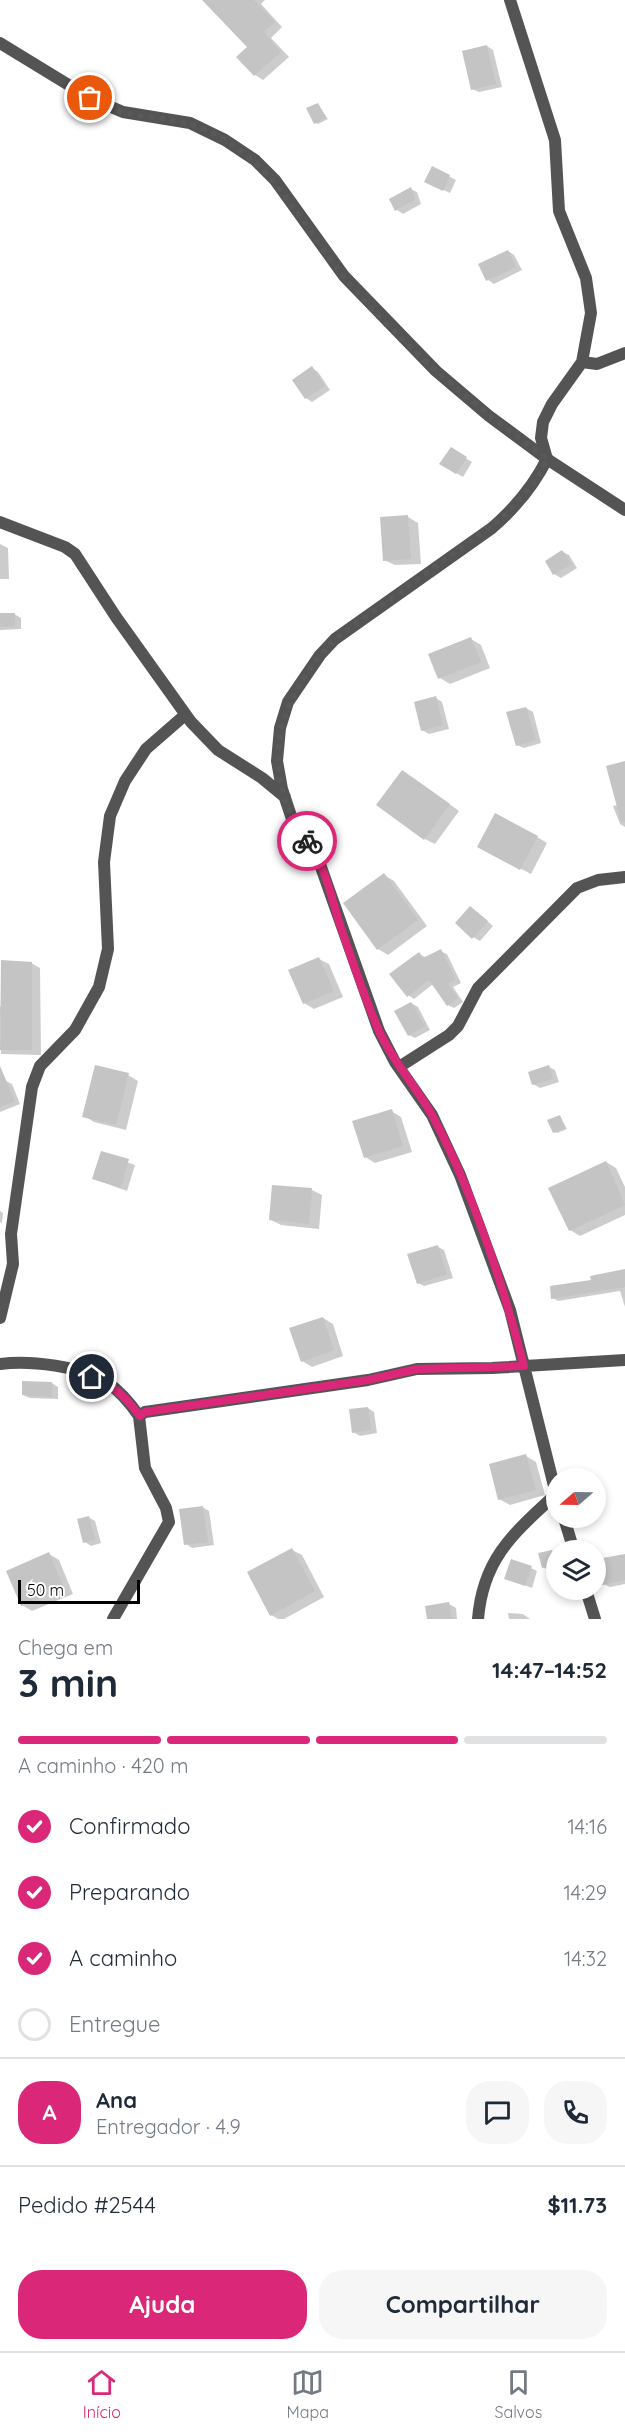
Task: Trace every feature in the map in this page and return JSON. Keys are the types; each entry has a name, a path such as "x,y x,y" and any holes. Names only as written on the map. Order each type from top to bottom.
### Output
{"street":[{"path":"510,0 555,140 559,211 586,278 591,313 582,363 552,404 543,422 541,438 547,459 537,480 502,518 335,639 320,655 288,702 280,728 277,761 294,825 316,853 379,1031 399,1067 432,1115 460,1175 510,1310 550,1468"},
{"path":"0,43 90,98 123,112 190,123 225,140 255,160 275,180 344,276 366,302 436,371 489,416 547,459 625,510"},
{"path":"582,363 597,364 625,353"},
{"path":"0,522 65,547 75,554 185,715 218,750 262,778 285,797"},
{"path":"0,1318 14,1264 11,1234 32,1087 40,1066 84,1017 99,987 108,949 104,862 110,816 125,780 146,749 185,715"},
{"path":"399,1067 449,1035 458,1026 478,988 578,888 598,880 625,877"},
{"path":"140,1416 145,1412 368,1380 417,1369 625,1360"},
{"path":"0,1364 34,1362 62,1367 105,1381 125,1397 140,1416 145,1468 166,1508 169,1522 113,1619"},
{"path":"478,1619 479,1604 495,1557 507,1540 546,1503"},
{"path":"589,1600 595,1619"}],"building":[{"path":"202,0 254,0 275,22 264,32 281,52 254,76 236,57 247,47"},
{"path":"487,45 496,84 471,90 462,51"},
{"path":"318,103 326,118 314,124 306,108"},
{"path":"432,166 450,175 443,191 424,182"},
{"path":"411,187 415,200 395,211 389,199"},
{"path":"508,250 516,267 486,281 478,264"},
{"path":"312,366 325,386 305,399 292,380"},
{"path":"451,447 467,457 456,474 439,464"},
{"path":"408,515 411,559 383,561 380,517"},
{"path":"562,550 572,564 553,575 545,561"},
{"path":"0,613 15,613 15,626 0,627"},
{"path":"471,637 481,662 438,679 428,654"},
{"path":"436,696 443,725 421,731 414,702"},
{"path":"526,707 536,740 516,746 506,712"},
{"path":"625,761 625,822 621,822 606,766"},
{"path":"402,770 450,804 424,840 376,805"},
{"path":"495,813 538,836 520,870 477,847"},
{"path":"384,873 418,920 377,950 343,903"},
{"path":"470,906 488,921 472,939 455,923"},
{"path":"441,949 456,980 448,984 458,998 447,1006 429,980 407,997 389,974 419,952 423,958"},
{"path":"319,957 334,991 303,1004 288,970"},
{"path":"1,960 32,962 32,1050 0,1050"},
{"path":"411,1002 425,1026 408,1036 394,1011"},
{"path":"95,1065 129,1073 116,1125 82,1117"},
{"path":"549,1065 553,1079 532,1085 528,1072"},
{"path":"0,1066 15,1101 0,1107"},
{"path":"392,1109 403,1146 364,1158 352,1121"},
{"path":"560,1115 565,1128 553,1133 547,1120"},
{"path":"101,1151 129,1159 121,1188 92,1179"},
{"path":"606,1161 625,1205 569,1231 548,1188"},
{"path":"272,1185 312,1188 309,1224 269,1220"},
{"path":"438,1245 447,1274 417,1284 407,1254"},
{"path":"625,1269 625,1287 551,1299 550,1286 591,1280 590,1276"},
{"path":"323,1317 334,1350 301,1362 289,1328"},
{"path":"22,1381 52,1382 52,1397 22,1395"},
{"path":"368,1407 371,1430 352,1433 349,1409"},
{"path":"526,1454 536,1490 498,1500 489,1464"},
{"path":"203,1506 208,1542 184,1545 179,1509"},
{"path":"89,1516 95,1540 83,1543 77,1519"},
{"path":"292,1548 315,1591 270,1616 247,1572"},
{"path":"546,1551 546,1567 542,1568 538,1553"},
{"path":"49,1552 64,1588 21,1606 6,1571"},
{"path":"625,1554 625,1580 606,1584 606,1557"},
{"path":"511,1559 532,1566 525,1586 504,1579"},
{"path":"449,1602 452,1619 427,1619 425,1606"}],"way so far":[{"path":"90,98 123,112 190,123 225,140 255,160 275,180 344,276 366,302 436,371 489,416 547,459 537,480 525,496 492,528 335,639 320,655 288,702 280,728 277,761 282,789 294,825 307,841"}],"route":[{"path":"92,1377 105,1381 125,1397 140,1416 145,1412 368,1380 417,1369 524,1366 510,1310 460,1175 432,1115 412,1083 395,1062 379,1031 348,948 324,873 316,853 307,841"}]}
